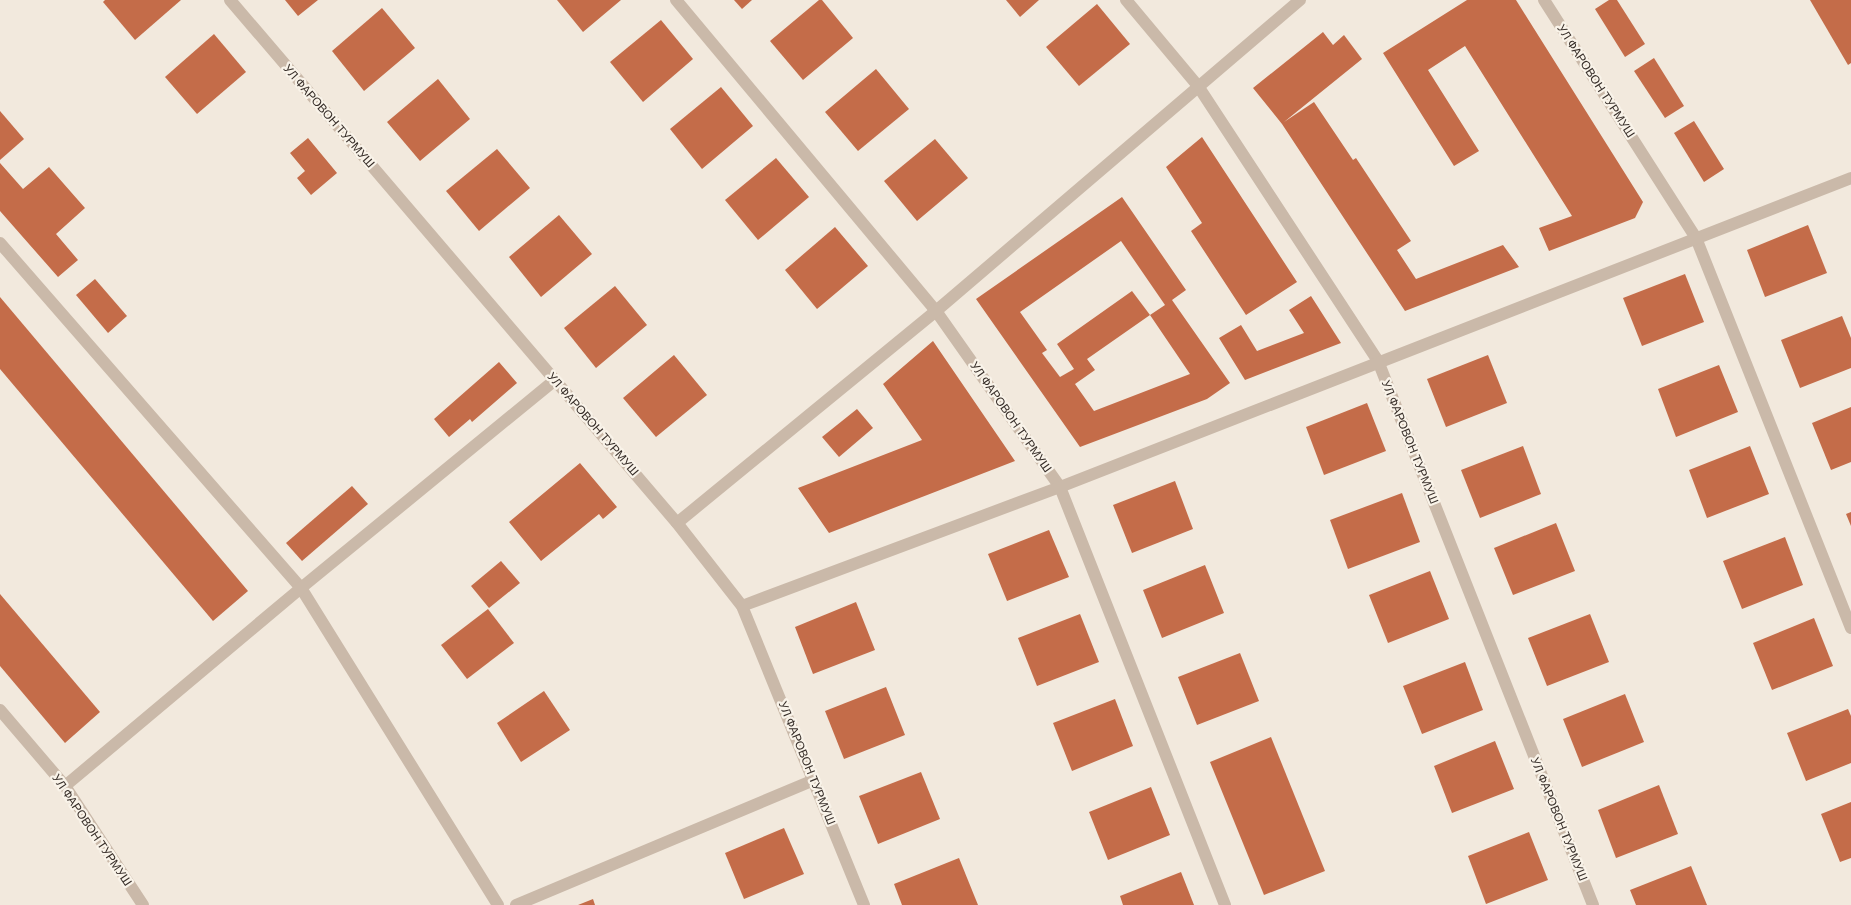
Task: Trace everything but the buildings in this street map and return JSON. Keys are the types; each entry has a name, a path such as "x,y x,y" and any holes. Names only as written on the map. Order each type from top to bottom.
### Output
{"street":[{"name":"УЛ ФАРОВОН ТУРМУШ","path":"230,0 677,523 742,606 864,905"},
{"name":"УЛ ФАРОВОН ТУРМУШ","path":"676,0 936,311 1060,487 1225,905"},
{"name":"УЛ ФАРОВОН ТУРМУШ","path":"1126,0 1198,86 1378,361 1594,905"},
{"path":"677,523 936,311 1300,0"},
{"name":"УЛ ФАРОВОН ТУРМУШ","path":"1544,0 1696,238 1851,628"},
{"path":"742,606 1060,487 1378,361 1851,178"},
{"path":"0,243 301,588 498,905"},
{"path":"65,786 301,588 554,380"},
{"name":"УЛ ФАРОВОН ТУРМУШ","path":"0,710 65,786 143,905"},
{"path":"516,905 814,780"}]}
